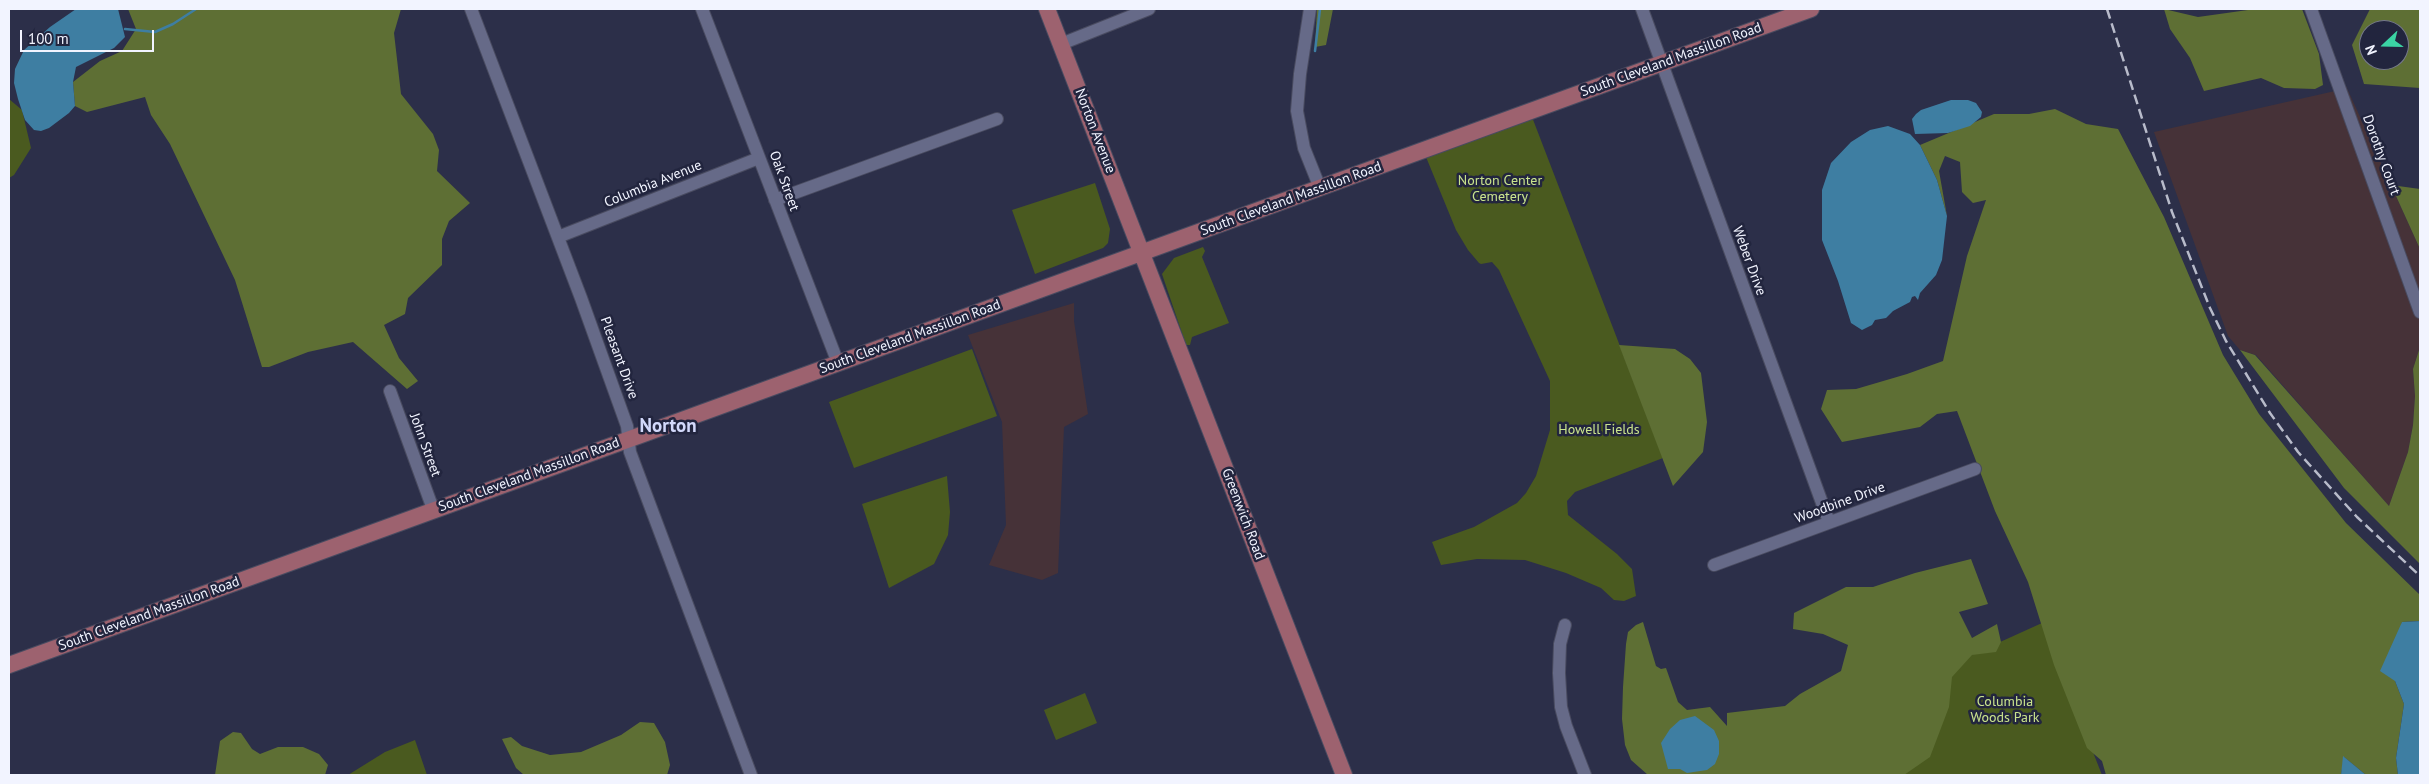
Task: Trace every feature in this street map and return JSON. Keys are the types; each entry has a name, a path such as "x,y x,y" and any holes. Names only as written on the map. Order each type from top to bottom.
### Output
{"main road":[{"name":"Norton Avenue","path":"1047,9 1142,253"},
{"name":"South Cleveland Massillon Road","path":"9,665 433,509 1811,9"},
{"name":"Greenwich Road","path":"1142,253 1344,775"}],"street":[{"name":"Pleasant Drive","path":"472,9 623,414 630,452 751,775"},
{"name":"Oak Street","path":"702,9 838,363"},
{"path":"1061,44 1149,9"},
{"path":"1310,9 1296,104 1302,141 1320,188"},
{"name":"Weber Drive","path":"1642,9 1829,522"},
{"name":"Dorothy Court","path":"2311,9 2420,312"},
{"path":"775,200 997,119"},
{"name":"Columbia Avenue","path":"558,237 760,158"},
{"name":"John Street","path":"390,391 433,509"},
{"name":"Woodbine Drive","path":"1714,565 1975,469"},
{"path":"1565,624 1560,644 1558,673 1561,707 1566,726 1585,775"}],"shaded area":[{"path":"2346,86 2420,249 2420,347 2413,369 2415,396 2413,425 2408,452 2389,506 2256,355 2240,350 2228,336 2154,132 2335,91"},
{"path":"1074,303 1074,321 1088,414 1064,427 1058,573 1042,580 989,565 1006,525 1002,422 968,335"}],"green space":[{"path":"128,9 401,9 394,33 401,94 433,134 439,150 437,171 470,203 449,221 442,239 442,265 408,298 405,314 384,325 399,358 418,381 407,389 353,342 308,352 269,367 262,367 235,280 170,144 151,115 145,97 87,112 75,106 73,82 100,61 122,51 136,29"},
{"path":"1317,9 1333,9 1326,45 1315,47"},
{"path":"2164,9 2198,17 2255,9 2302,9 2319,54 2323,85 2315,89 2284,88 2261,78 2204,91 2190,58 2170,29"},
{"path":"2370,9 2420,9 2420,88 2364,84 2360,70 2409,70 2409,20 2364,20"},
{"path":"2359,31 2359,68 2352,45"},
{"path":"9,99 22,110 31,148 14,175 9,178"},
{"path":"2055,109 2086,124 2118,129 2164,217 2223,355 2259,414 2346,523 2420,595 2420,621 2402,622 2395,681 2404,704 2396,758 2398,775 2366,775 2344,757 2341,775 2106,775 2102,761 2087,748 2054,665 2028,582 1995,511 1957,411 1937,414 1920,427 1842,442 1821,409 1827,390 1856,389 1943,361 1967,256 1986,200 1973,203 1962,192 1960,162 1945,156 1939,171 1947,216 1937,180 1920,145 1994,114 2029,114"},
{"path":"1532,117 1638,393 1641,393 1646,414 1663,458 1575,492 1567,501 1568,515 1617,554 1632,569 1636,596 1624,601 1614,600 1601,588 1566,573 1525,560 1477,559 1441,565 1432,542 1474,527 1517,503 1526,493 1536,476 1550,430 1550,381 1499,270 1492,262 1479,263 1468,250 1456,230 1426,157"},
{"path":"1095,183 1110,229 1108,243 1103,248 1035,274 1012,210"},
{"path":"2391,185 2420,189 2420,249"},
{"path":"1203,247 1205,251 1202,257 1229,323 1192,337 1190,345 1186,345 1162,274 1174,258"},
{"path":"1619,345 1675,349 1690,359 1701,373 1707,422 1703,452 1673,486"},
{"path":"2420,347 2420,564 2344,488 2240,350 2255,355 2389,506 2408,452 2413,425 2415,396 2413,369"},
{"path":"972,349 997,416 854,468 829,402"},
{"path":"947,476 950,512 948,535 934,564 889,588 862,504"},
{"path":"1971,559 1988,604 1959,612 1972,638 1997,624 2001,642 1996,652 1972,655 1952,677 1949,707 1930,757 1904,775 1648,775 1631,760 1625,745 1622,719 1623,687 1628,632 1636,625 1643,622 1656,666 1661,669 1666,668 1678,702 1687,710 1710,707 1727,726 1727,713 1785,706 1800,694 1841,671 1848,645 1823,634 1793,629 1794,613 1846,587 1873,587 1915,573"},
{"name":"Columbia Woods Park","path":"2042,623 2102,775 1898,775 1945,667"},
{"path":"1085,693 1097,723 1056,740 1044,710"},
{"path":"640,722 654,723 665,742 670,765 667,775 524,775 516,768 502,739 511,737 522,746 550,755 581,752 621,735"},
{"path":"233,732 241,733 252,749 260,754 278,747 303,747 319,754 328,765 325,775 215,775 220,741"},
{"path":"415,740 427,775 348,775 385,752"}],"water":[{"path":"76,9 118,9 125,37 114,48 76,67 73,82 75,106 49,128 41,131 34,130 25,120 18,99 14,83 15,69 24,50 50,27"},
{"path":"1951,100 1968,100 1976,103 1982,112 1981,117 1970,126 1948,133 1915,134 1912,119 1916,114 1921,110"},
{"path":"1888,126 1910,134 1920,145 1937,180 1947,216 1942,260 1936,275 1920,293 1918,300 1915,296 1912,297 1910,302 1893,311 1886,318 1875,320 1872,325 1862,330 1851,323 1838,281 1822,240 1822,190 1831,163 1851,142 1870,130"},
{"path":"2420,621 2420,775 2398,775 2396,758 2404,704 2395,681 2380,671 2402,622"},
{"path":"1695,716 1714,730 1719,741 1719,754 1715,764 1707,770 1687,773 1680,769 1668,769 1661,743 1670,729 1680,720"},
{"path":"2343,756 2366,775 2341,775"}],"waterway":[{"path":"125,29 155,32 173,24 196,9"},
{"path":"1315,51 1320,9"}],"railway":[{"path":"2107,9 2172,212 2210,308 2226,341 2270,413 2298,452 2357,517 2420,576"}],"district":[{"name":"Norton","path":"668,427"}],"park label":[{"name":"Norton Center Cemetery","path":"1500,190"},
{"name":"Howell Fields","path":"1599,430"}]}
